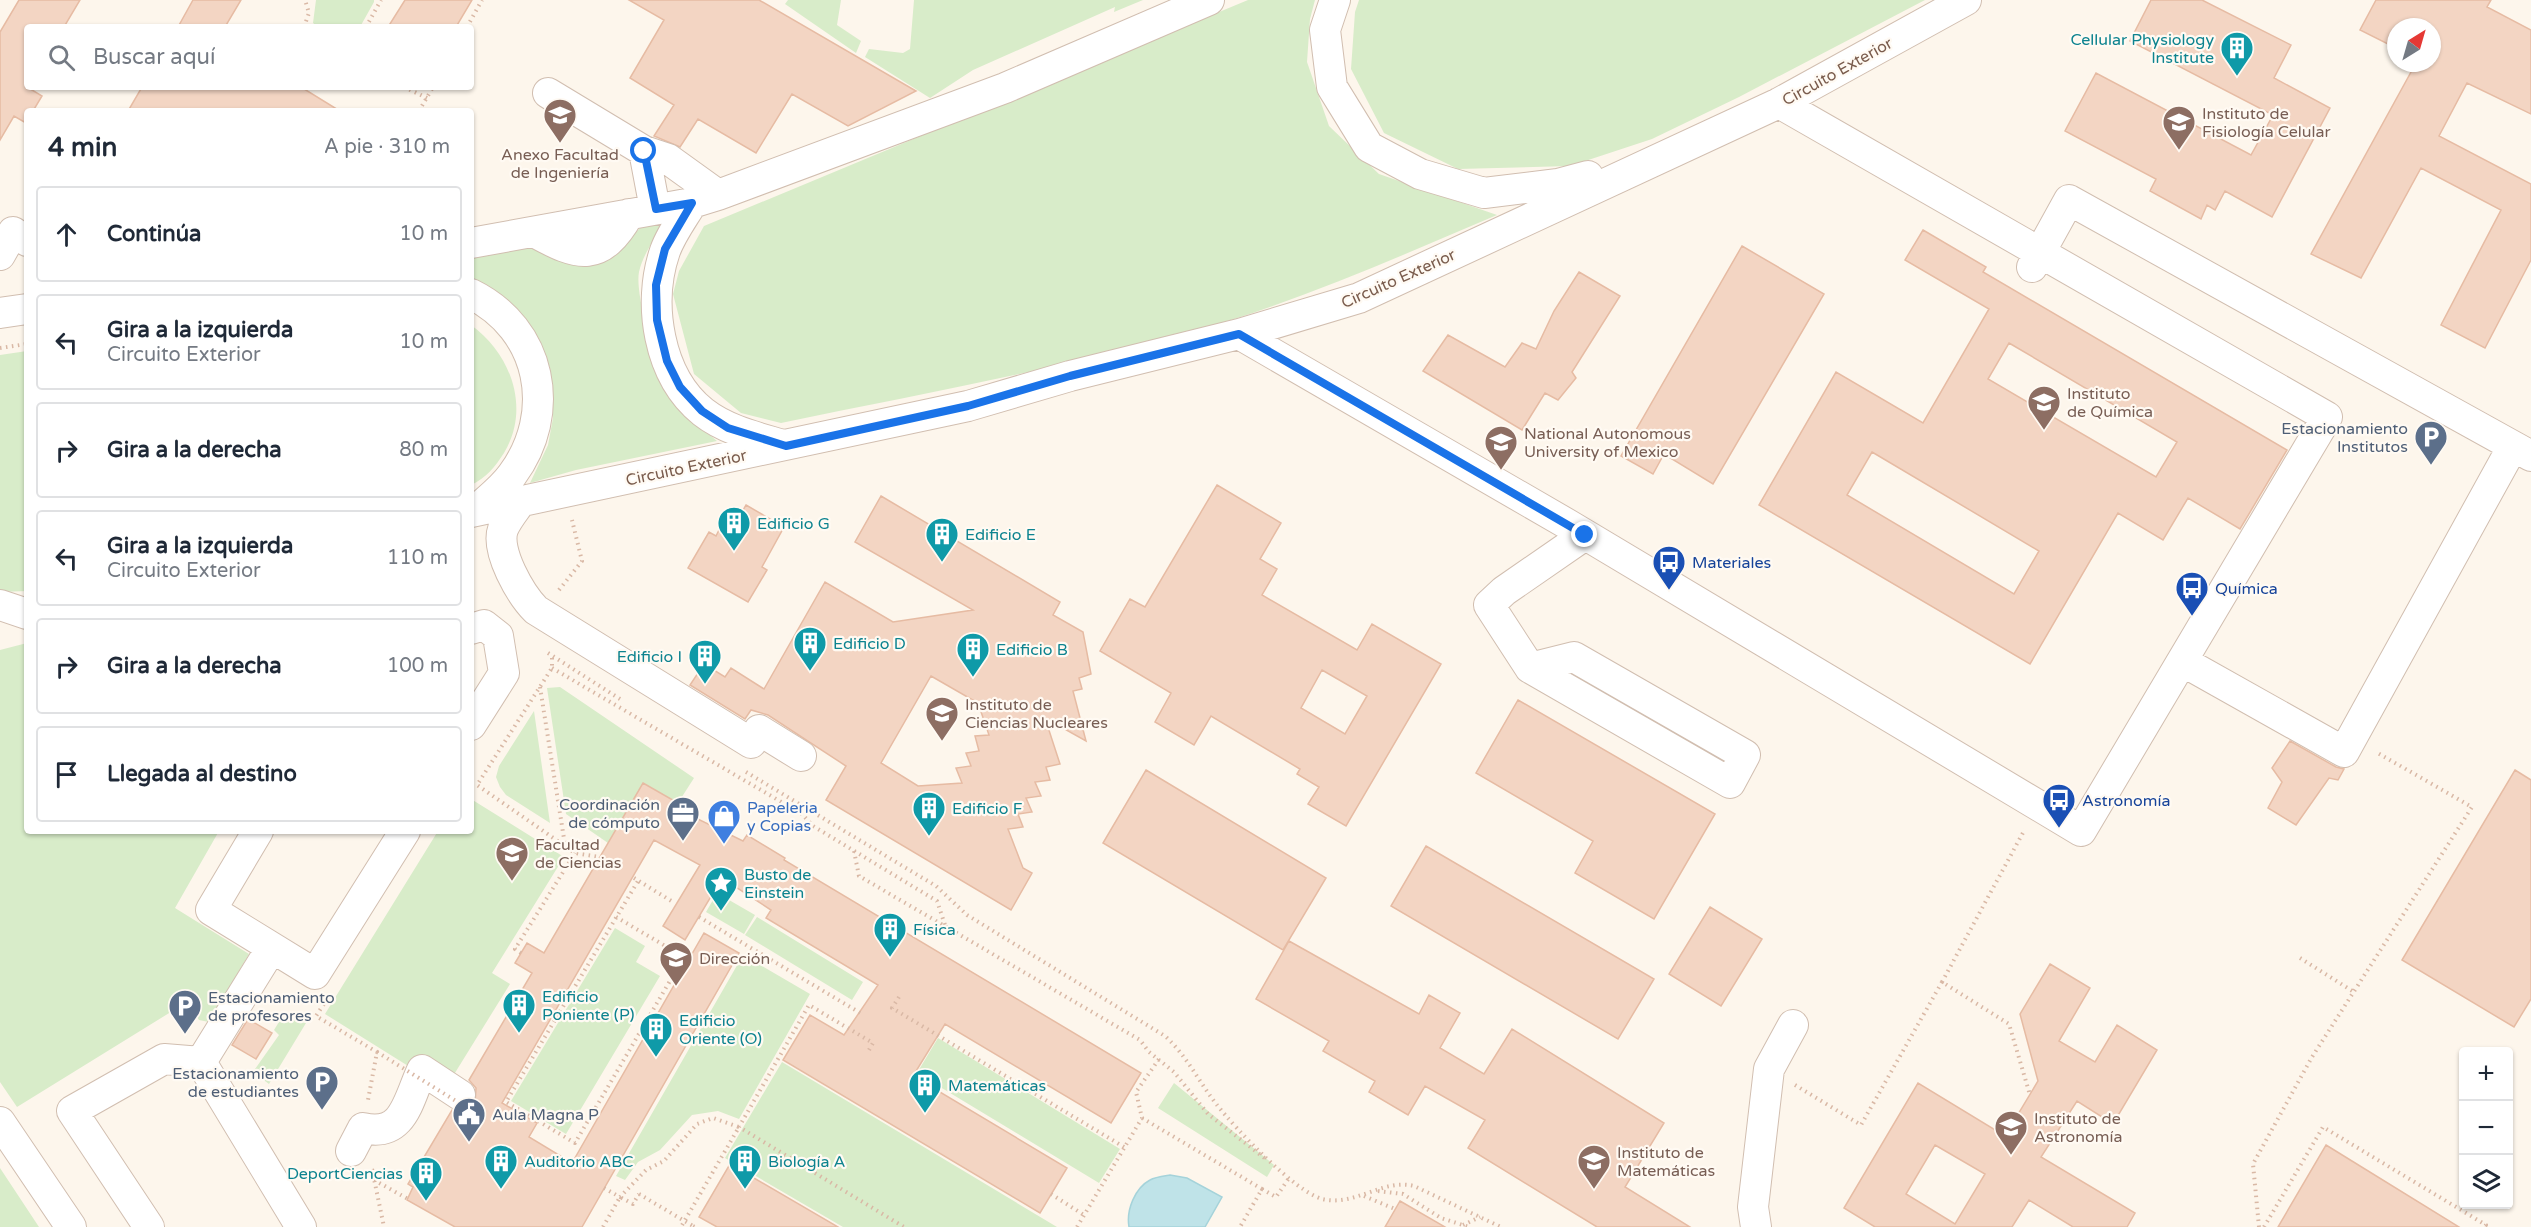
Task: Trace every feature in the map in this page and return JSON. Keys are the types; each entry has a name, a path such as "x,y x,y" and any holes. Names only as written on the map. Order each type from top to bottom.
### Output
{"street":[{"path":"474,242 705,199 1005,88 1209,0"},
{"path":"1335,0 1325,30 1332,87 1369,147 1420,174 1484,193 1558,184 1658,158"},
{"name":"Circuito Exterior","path":"474,511 968,406 1070,376 1239,334 1359,298 1779,103 1966,0"},
{"path":"548,93 644,151 668,159 705,199"},
{"path":"1239,334 1585,535 2081,831 2327,417 2041,251 1779,103"},
{"path":"642,212 644,151"},
{"path":"705,199 665,249 656,285 657,320 667,361 680,387 702,411 728,428 786,446"},
{"path":"2041,251 2069,200 2522,451 2344,752 2182,661"},
{"path":"0,255 13,232 24,239"},
{"path":"474,296 483,300 508,323 526,346 536,375 540,398 534,430 512,476 474,510"},
{"path":"0,313 24,309"},
{"path":"520,501 502,531 504,547 516,584 524,598 536,610 751,743 759,730 801,756"},
{"path":"1530,668 1574,657 1745,755 1730,783 1530,668 1489,605 1504,591 1585,535"},
{"path":"0,605 24,614"},
{"path":"0,623 24,616"},
{"path":"474,628 484,625 498,636 504,673 474,720"},
{"path":"256,834 211,910 315,974 403,834"},
{"path":"201,1062 266,957 267,945"},
{"path":"1756,1227 1753,1206 1769,1069 1793,1025"},
{"path":"148,1227 72,1111 164,1059 201,1062"},
{"path":"201,1062 301,1227"},
{"path":"351,1151 363,1128 377,1131 389,1129 398,1120 422,1070 458,1098"},
{"path":"0,1122 71,1227"}],"path":[{"path":"305,0 309,13 305,24"},
{"path":"368,24 381,0"},
{"path":"469,24 482,0"},
{"path":"410,90 427,98"},
{"path":"421,108 431,90"},
{"path":"0,348 24,344"},
{"path":"553,598 582,561 572,516"},
{"path":"477,785 552,668 802,814 813,826 938,901 946,926"},
{"path":"576,672 611,693"},
{"path":"540,685 565,846"},
{"path":"2262,1227 2253,1164 2312,1057 2472,807 2352,738"},
{"path":"474,784 575,853 599,856"},
{"path":"804,805 936,886 967,915 1165,1036 1178,1047 1217,1105 1305,1192 1339,1202 1402,1183 1414,1186 1501,1227"},
{"path":"1769,1069 1862,1125 2038,806"},
{"path":"854,851 860,876 1140,1040 1149,1052 1174,1072 1220,1125 1278,1167"},
{"path":"521,953 514,949 575,853"},
{"path":"616,916 684,957 575,1143 506,1102 636,879 673,902"},
{"path":"699,917 862,1014"},
{"path":"2300,958 2354,992"},
{"path":"1942,982 2009,1024 2030,1095"},
{"path":"899,997 892,1008 1124,1147"},
{"path":"681,1227 809,1005 873,1043 869,1050"},
{"path":"377,1052 458,1098"},
{"path":"1159,1059 1133,1092 1142,1118 1276,1197 1289,1178"},
{"path":"603,1227 620,1197 646,1170 664,1161 697,1124 713,1118 739,1127 904,1227"},
{"path":"1077,1227 1142,1118"},
{"path":"2262,1227 2323,1127 2486,1225 2484,1227"},
{"path":"374,1180 408,1199"},
{"path":"604,1188 633,1204 639,1194 694,1227"},
{"path":"1240,1227 1262,1189"},
{"path":"1378,1191 1404,1194 1441,1218 1469,1227"},
{"path":"1051,1194 1084,1215"},
{"path":"1363,1196 1395,1209"},
{"path":"1462,1226 1480,1217"}],"green space":[{"path":"316,0 374,0 362,24 313,23"},
{"path":"788,0 841,0 837,25 861,41 856,53 785,4"},
{"path":"914,0 1143,0 1114,12 1115,7 973,70 930,98 865,57 869,49 903,53 910,49"},
{"path":"1248,0 1315,0 1310,19 1307,62 1329,126 1379,174 1497,215 1311,292 1197,330 1042,369 781,423 741,413 694,374 673,294 679,271 704,226"},
{"path":"1359,0 1925,0 1739,97 1652,139 1570,166 1458,169 1384,133 1351,69 1355,12"},
{"path":"661,222 639,272 641,301 657,363 678,408 717,441 576,470 530,483 548,445 553,418 550,368 535,337 474,287 474,253 632,236 644,224"},
{"path":"474,328 497,351 506,366 513,383 516,400 516,418 512,436 497,463 474,483"},
{"path":"24,351 24,591 0,592 0,355"},
{"path":"24,644 24,834 217,834 175,908 249,954 209,1022 199,1020 187,1002 17,1107 0,1082 0,650"},
{"path":"560,687 694,778 678,803 643,783 608,843 566,814 547,688"},
{"path":"534,711 550,823 506,795 496,777 499,766"},
{"path":"474,801 564,857 492,973 510,984 445,1089 325,1014 436,834 474,834"},
{"path":"717,893 755,915 744,934 706,912"},
{"path":"757,917 863,982 852,1000 745,935"},
{"path":"615,928 645,946 636,962 660,976 566,1134 511,1101"},
{"path":"743,955 810,994 739,1119 718,1111 692,1115 660,1150 638,1162 625,1180 616,1176"},
{"path":"282,1017 306,1023 269,1084 253,1072 279,1035 274,1030"},
{"path":"938,1038 1120,1149 1099,1183 917,1073"},
{"path":"782,1062 1057,1227 843,1227 725,1158"},
{"path":"1174,1083 1274,1165 1267,1177 1158,1108"},
{"path":"0,1168 39,1227 0,1227"}],"water":[{"path":"1170,1175 1187,1178 1222,1197 1205,1227 1129,1227 1130,1207 1140,1188 1152,1179"}],"building":[{"path":"19,0 80,0 66,24 24,24 24,90 32,90 42,96 35,108 24,108 24,122 14,116 0,140 0,32"},
{"path":"193,0 241,0 227,24 180,24"},
{"path":"405,0 472,0 458,24 390,24"},
{"path":"629,0 759,0 916,91 848,126 792,94 756,153 698,119 680,147 654,136 674,105 630,78 664,20"},
{"path":"2151,0 2202,0 2291,45 2274,78 2330,108 2272,217 2225,191 2215,210 2207,205 2201,219 2150,191 2156,179 2065,131 2096,73 2251,155 2273,115 2130,41"},
{"path":"2376,0 2491,0 2487,7 2531,30 2531,114 2467,83 2439,136 2531,184 2531,260 2485,348 2441,325 2501,210 2421,168 2361,278 2311,254 2411,72 2441,72 2441,18 2387,18 2387,44 2360,30"},
{"path":"140,90 306,90 335,108 130,108"},
{"path":"1923,230 1986,267 1983,272 2287,450 2240,529 2188,498 2163,540 2118,513 2030,664 1759,505 1836,372 1923,423 1989,309 1905,260","holes":["2009,343 2177,442 2156,477 1988,379","1872,452 2039,551 2014,594 1847,495"]},
{"path":"1742,246 1824,294 1713,484 1664,454 1653,474 1621,456"},
{"path":"1579,272 1620,296 1572,372 1576,378 1558,400 1545,393 1522,430 1423,371 1448,335 1505,367 1522,343 1536,349 1554,311"},
{"path":"1217,485 1281,523 1260,559 1277,569 1262,595 1357,650 1372,624 1441,664 1346,826 1308,804 1319,787 1297,774 1300,769 1211,716 1194,745 1155,722 1171,693 1100,651 1130,599 1145,607","holes":["1322,670 1367,696 1345,734 1301,708"]},
{"path":"881,496 1060,602 1053,615 1083,632 1091,674 1079,678 1082,689 1073,691 1086,741 1045,718 1060,764 1046,767 1050,780 1035,782 1041,796 1026,798 1032,812 1018,814 1023,827 1008,829 1023,868 1032,873 1011,910 826,800 846,766 768,715 751,710 745,719 690,685 704,664 725,677 731,668 764,689 825,582 893,622 973,610 855,542","holes":["931,676 978,703 989,735 975,736 979,751 966,753 971,766 956,768 962,783 918,786 881,763"]},
{"name":"Edificio G","path":"746,505 784,527 762,567 767,570 748,602 688,568 709,532 716,536 724,520 734,526"},
{"path":"1518,700 1715,814 1654,919 1575,873 1593,841 1476,773"},
{"path":"2290,741 2336,767 2344,769 2338,780 2329,778 2296,825 2268,808 2282,782 2272,768"},
{"path":"1146,770 1326,878 1283,950 1103,843"},
{"path":"2515,770 2531,780 2531,999 2514,1027 2402,960"},
{"path":"643,783 678,803 675,808 743,841 747,835 785,858 784,860 1141,1073 1111,1123 945,1024 913,1076 1067,1168 1040,1213 783,1060 810,1015 844,1035 878,985 766,918 771,910 722,878 685,940 663,926 700,865 654,840 502,1103 537,1123 529,1137 572,1163 704,933 739,953 582,1227 455,1227 407,1200 413,1187 408,1184 452,1110 467,1111 475,1104 476,1088 469,1080 532,973 515,963 527,943 544,953"},
{"path":"1426,846 1654,979 1618,1039 1391,906"},
{"path":"1710,907 1762,939 1721,1006 1669,974"},
{"path":"1289,941 1419,1014 1429,995 1460,1013 1440,1048 1484,1074 1512,1029 1664,1123 1625,1187 1690,1227 1597,1227 1468,1148 1485,1120 1425,1086 1408,1115 1369,1092 1375,1081 1323,1051 1329,1041 1256,999"},
{"name":"Instituto de Astronomía","path":"2050,964 2090,988 2059,1041 2095,1062 2117,1025 2157,1050 2113,1124 2077,1101 2041,1157 2135,1213 2127,1227 2073,1227 2029,1200 2012,1227 1875,1227 1844,1208 1918,1083 2005,1136 2038,1081 2020,1014","holes":["1935,1145 1985,1174 1955,1224 1906,1194"]},
{"path":"248,1019 272,1033 256,1059 232,1045"},
{"path":"2326,1145 2459,1227 2278,1227"},
{"name":"Biología A","path":"730,1164 838,1227 717,1227 699,1217"},
{"path":"1400,1201 1445,1227 1385,1227"}],"place":[{"name":"Cellular Physiology Institute","path":"2237,77"},
{"name":"Anexo Facultad de Ingeniería","path":"560,144"},
{"name":"Instituto de Fisiología Celular","path":"2179,151"},
{"name":"Instituto de Química","path":"2044,431"},
{"name":"Estacionamiento Institutos","path":"2431,466"},
{"name":"National Autonomous University of Mexico","path":"1501,471"},
{"name":"Edificio G","path":"734,552"},
{"name":"Edificio E","path":"942,563"},
{"name":"Materiales","path":"1669,591"},
{"name":"Química","path":"2192,617"},
{"name":"Edificio D","path":"810,672"},
{"name":"Edificio B","path":"973,678"},
{"name":"Edificio I","path":"705,685"},
{"name":"Instituto de Ciencias Nucleares","path":"942,742"},
{"name":"Astronomía","path":"2059,829"},
{"name":"Edificio F","path":"929,837"},
{"name":"Coordinación de cómputo","path":"683,842"},
{"name":"Papeleria y Copias","path":"724,845"},
{"name":"Facultad de Ciencias","path":"512,882"},
{"name":"Busto de Einstein","path":"721,912"},
{"name":"Física","path":"890,958"},
{"name":"Dirección","path":"676,987"},
{"name":"Edificio Poniente (P)","path":"519,1034"},
{"name":"Estacionamiento de profesores","path":"185,1035"},
{"name":"Edificio Oriente (O)","path":"656,1058"},
{"name":"Estacionamiento de estudiantes","path":"322,1111"},
{"name":"Matemáticas","path":"925,1114"},
{"name":"Aula Magna P","path":"469,1143"},
{"name":"Instituto de Astronomía","path":"2011,1156"},
{"name":"Auditorio ABC","path":"501,1190"},
{"name":"Biología A","path":"745,1190"},
{"name":"Instituto de Matemáticas","path":"1594,1190"},
{"name":"DeportCiencias","path":"426,1202"}],"route":[{"path":"644,151 656,209 692,203 665,249 656,285 657,320 667,361 680,387 702,411 728,428 786,446 968,406 1070,376 1239,334 1585,535"}]}
